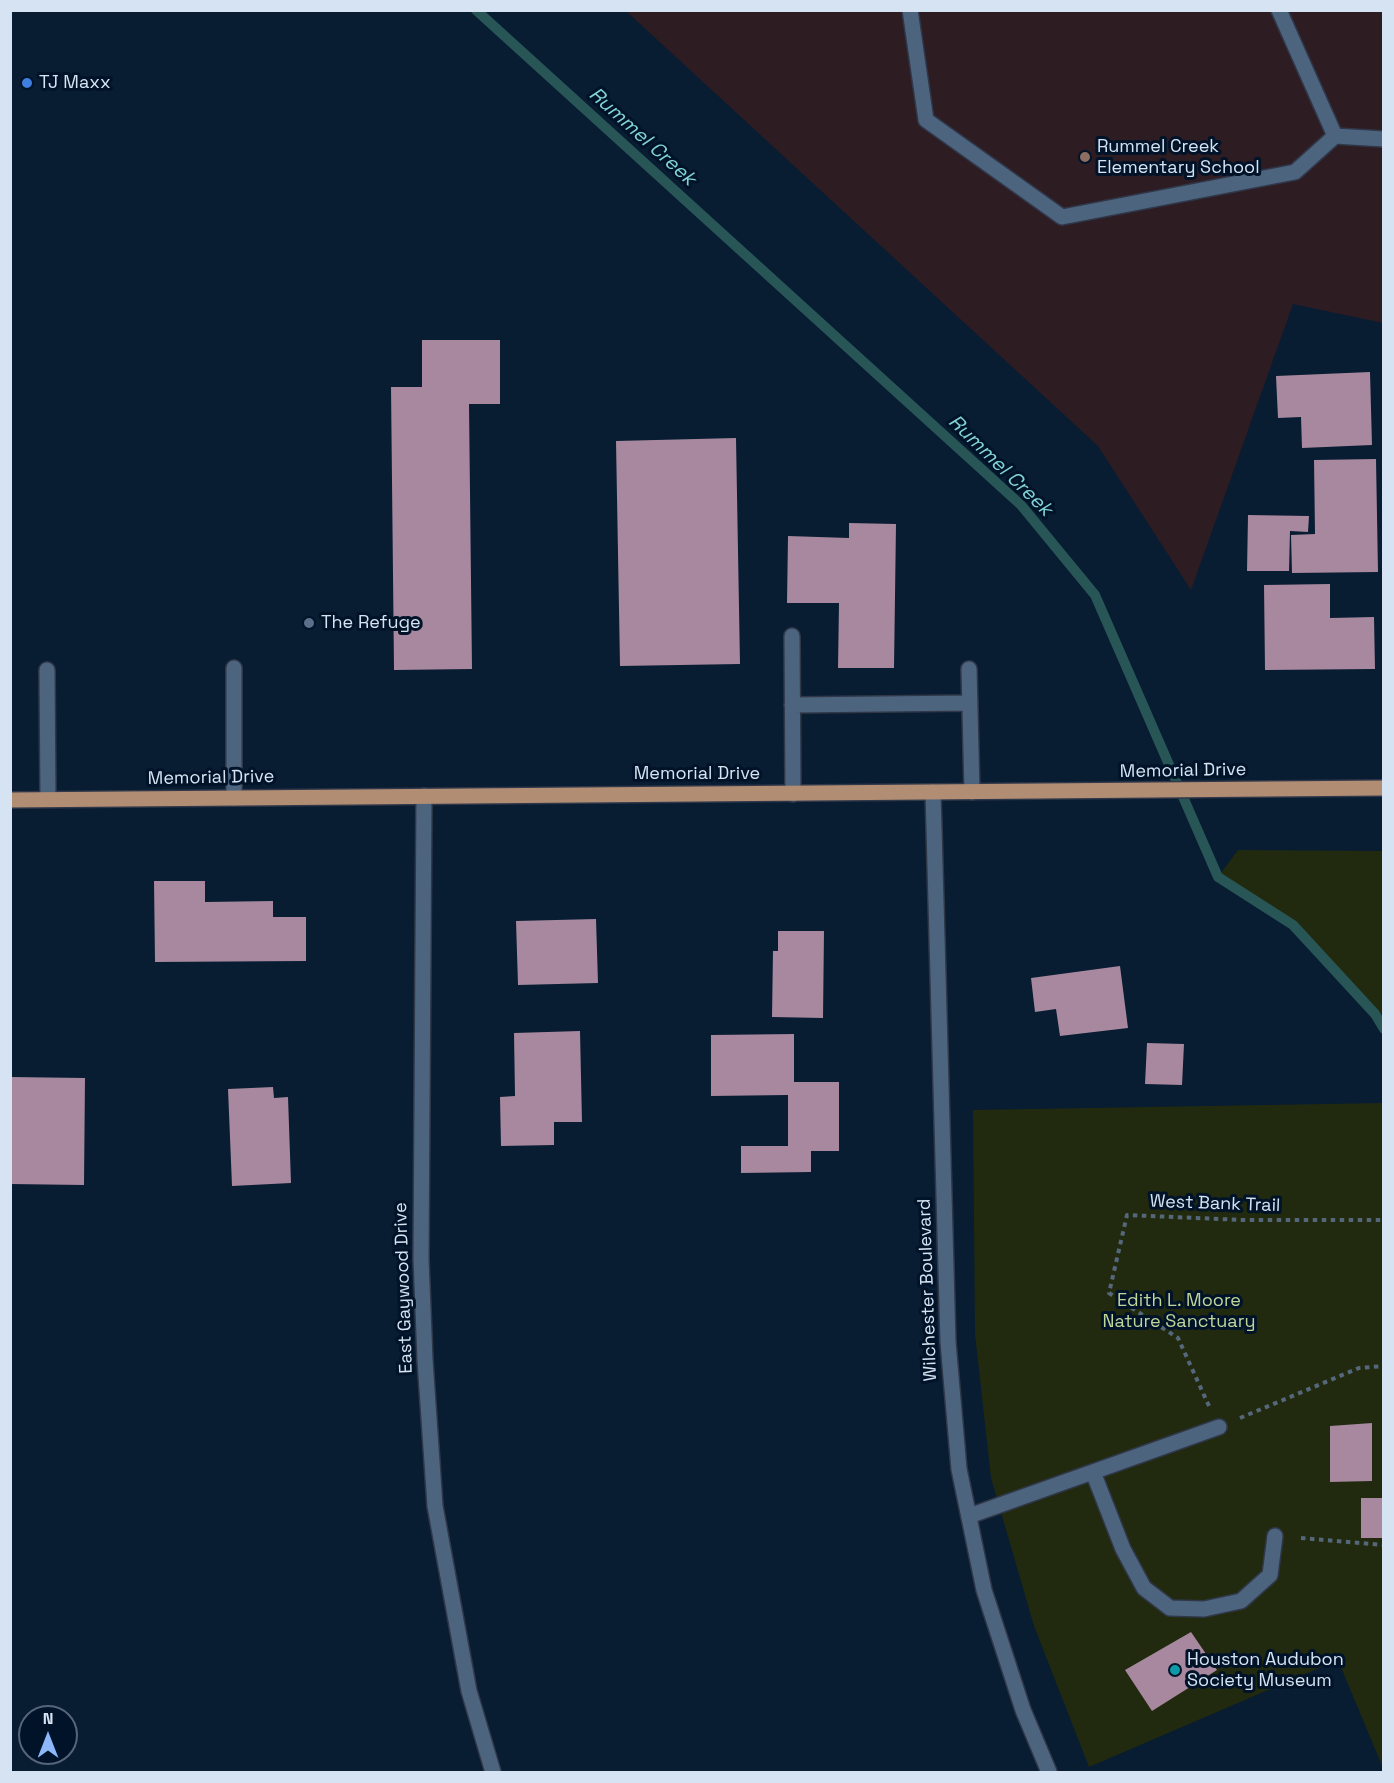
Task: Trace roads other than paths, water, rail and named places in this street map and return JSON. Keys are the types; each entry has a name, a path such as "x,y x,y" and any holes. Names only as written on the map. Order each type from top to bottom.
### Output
{"main road":[{"name":"Memorial Drive","path":"10,800 1383,788"}],"street":[{"path":"910,10 926,120 1062,217 1295,172 1335,136 1383,139"},
{"path":"1280,10 1335,136"},
{"path":"792,636 793,794"},
{"path":"234,668 234,798"},
{"path":"969,669 972,792"},
{"path":"47,670 48,799"},
{"path":"792,705 970,704"},
{"name":"Wilchester Boulevard","path":"933,792 948,1342 958,1469 984,1590 1023,1710 1048,1773"},
{"name":"East Gaywood Drive","path":"424,796 421,1259 424,1360 435,1506 469,1691 493,1773"},
{"path":"969,1516 1219,1427"},
{"path":"1093,1472 1123,1549 1144,1588 1170,1608 1204,1609 1242,1600 1270,1575 1275,1536"}],"waterway":[{"name":"Rummel Creek","path":"476,10 1021,505 1095,595 1218,877 1293,925 1375,1014 1384,1029"}],"place":[{"name":"TJ Maxx","path":"27,83"},
{"name":"Rummel Creek Elementary School","path":"1085,157"},
{"name":"The Refuge","path":"309,623"},
{"name":"Houston Audubon Society Museum","path":"1175,1670"}],"park label":[{"name":"Edith L. Moore Nature Sanctuary","path":"1179,1311"}]}
